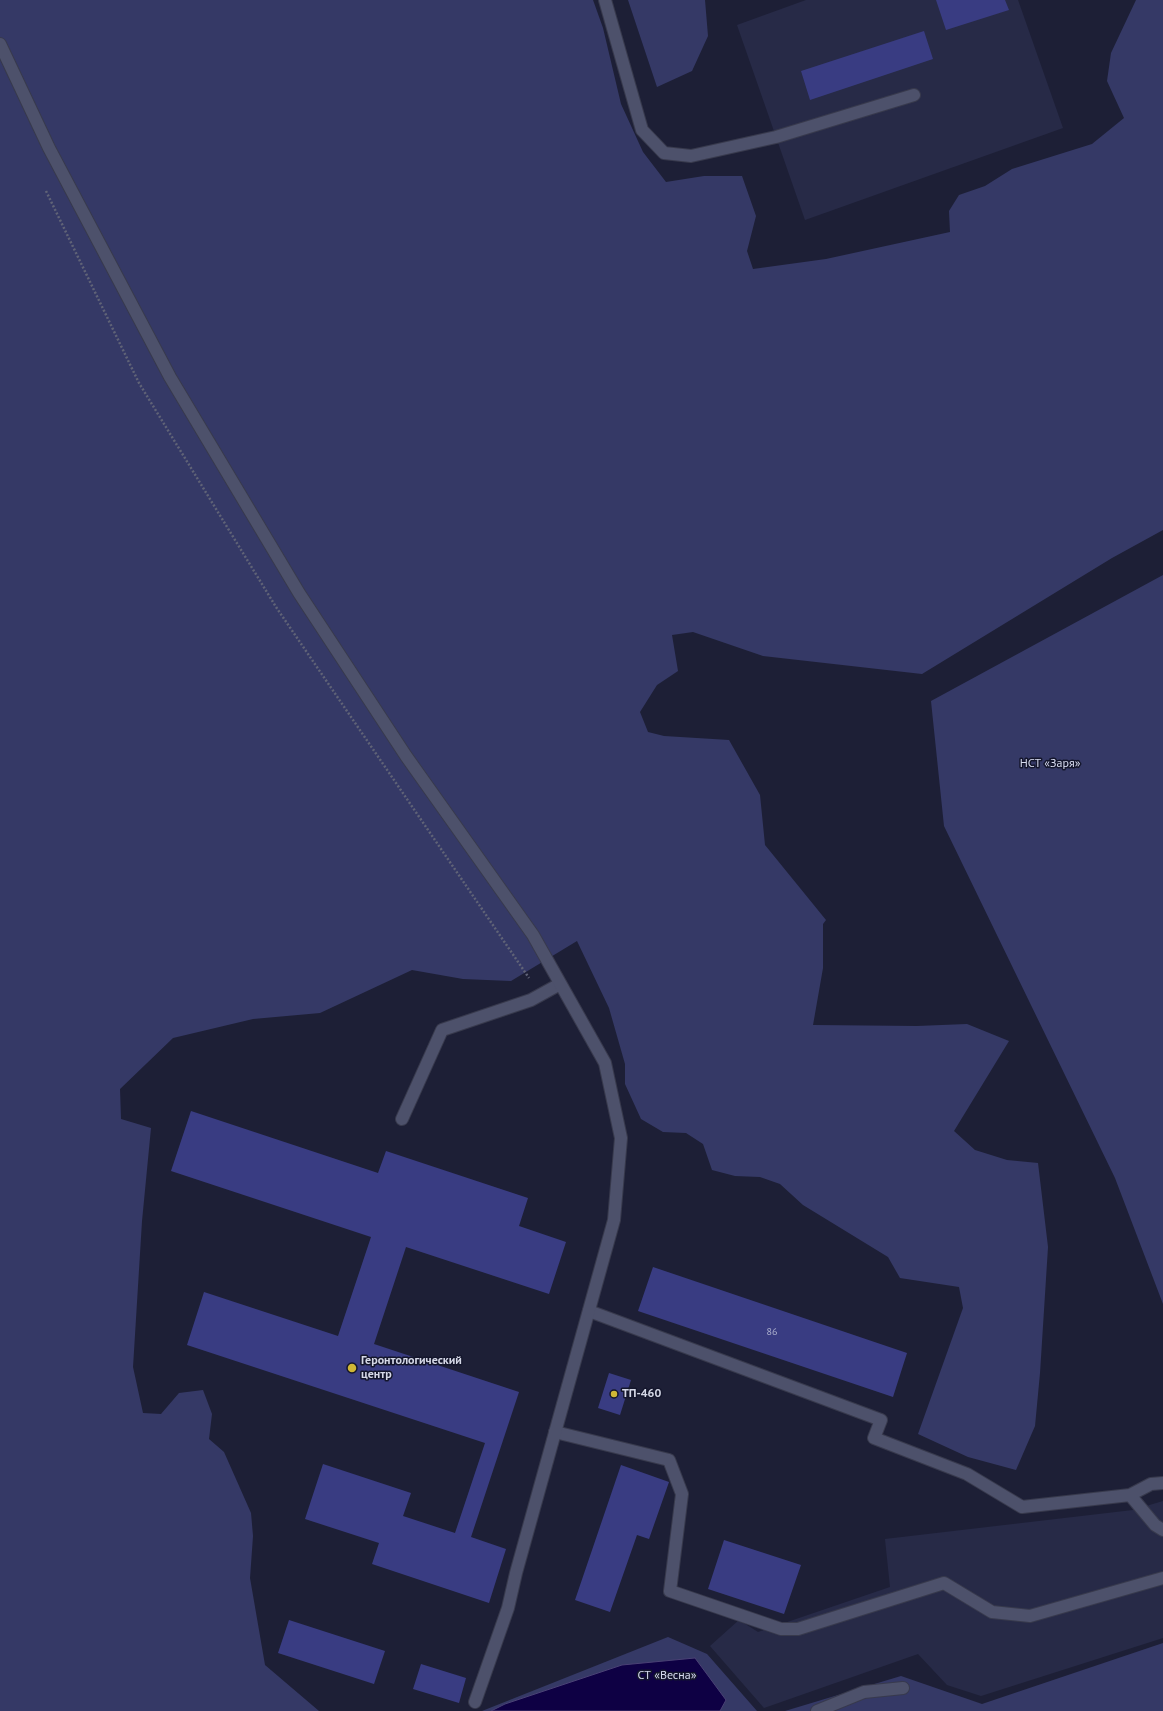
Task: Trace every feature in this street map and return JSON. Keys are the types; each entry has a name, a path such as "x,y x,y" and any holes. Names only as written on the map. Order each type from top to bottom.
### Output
{"street":[{"path":"605,0 642,130 664,153 691,156 776,137 914,95"},
{"path":"0,44 49,148 170,377 304,599 406,756 532,935 605,1063 621,1138 614,1220 516,1573 508,1608 475,1702"},
{"path":"402,1119 442,1030 531,1000 560,984"},
{"path":"589,1311 881,1420 874,1438 967,1474 1022,1507 1130,1496 1151,1484 1163,1483"},
{"path":"555,1432 669,1460 682,1494 670,1591 781,1629 798,1629 944,1584 992,1612 1030,1616 1163,1578"},
{"path":"1130,1496 1155,1525 1163,1530"},
{"path":"817,1711 864,1692 902,1688"}],"shaded area":[{"path":"806,0 1018,0 1063,128 805,220 737,25"},
{"path":"1163,1501 1163,1638 981,1696 947,1685 918,1654 764,1708 710,1646 739,1620 758,1632 890,1587 885,1539 1133,1510"},
{"name":"СТ «Весна»","path":"695,1658 726,1700 720,1711 491,1711 505,1704 622,1665"}],"green space":[{"path":"0,0 593,0 603,28 621,104 643,152 666,182 704,176 742,176 756,216 747,251 753,269 826,259 950,232 949,211 959,195 985,186 1012,169 1092,144 1124,118 1107,81 1111,53 1136,0 1163,0 1163,530 1112,558 922,674 763,656 693,632 672,635 678,671 657,685 640,712 648,732 664,736 729,740 760,795 765,845 826,920 823,924 823,968 813,1025 917,1026 967,1024 1009,1041 954,1131 975,1150 1007,1160 1038,1163 1048,1247 1040,1373 1035,1426 1016,1470 968,1457 918,1434 963,1308 959,1287 900,1278 888,1257 803,1205 780,1184 760,1177 735,1176 712,1170 703,1144 686,1133 663,1132 641,1119 625,1084 625,1064 609,1008 577,941 511,981 463,979 412,970 320,1013 253,1019 173,1038 120,1089 121,1119 151,1128 142,1221 133,1367 143,1413 161,1414 179,1393 203,1390 212,1414 209,1439 224,1452 251,1513 253,1536 250,1578 265,1665 319,1711 0,1711"},
{"path":"628,0 705,0 708,36 692,71 657,87"},
{"name":"НСТ «Заря»","path":"1163,575 1163,1304 1115,1178 944,826 931,701"},
{"name":"СТ «Весна»","path":"668,1637 707,1654 757,1711 482,1711"},
{"path":"1163,1643 1163,1711 785,1711 901,1676 982,1704"}],"building":[{"path":"936,0 1005,0 1009,10 946,30"},
{"path":"924,31 933,59 810,100 801,71"},
{"name":"Геронтологический центр","path":"191,1111 378,1173 386,1151 528,1198 519,1226 566,1242 549,1294 406,1247 374,1344 519,1392 471,1537 506,1549 489,1603 372,1564 379,1543 305,1519 323,1464 411,1493 403,1516 455,1533 485,1443 187,1345 204,1292 338,1336 371,1237 171,1171"},
{"path":"653,1267 907,1353 893,1397 638,1311"},
{"name":"ТП-460","path":"609,1373 631,1380 620,1415 598,1408"},
{"path":"621,1465 669,1482 649,1539 637,1535 610,1612 575,1600"},
{"path":"724,1540 801,1565 784,1614 708,1589"},
{"path":"289,1620 385,1651 374,1684 278,1653"},
{"path":"421,1664 466,1678 459,1703 413,1689"}],"place":[{"name":"Геронтологический центр","path":"352,1368"},
{"name":"ТП-460","path":"614,1394"}]}
